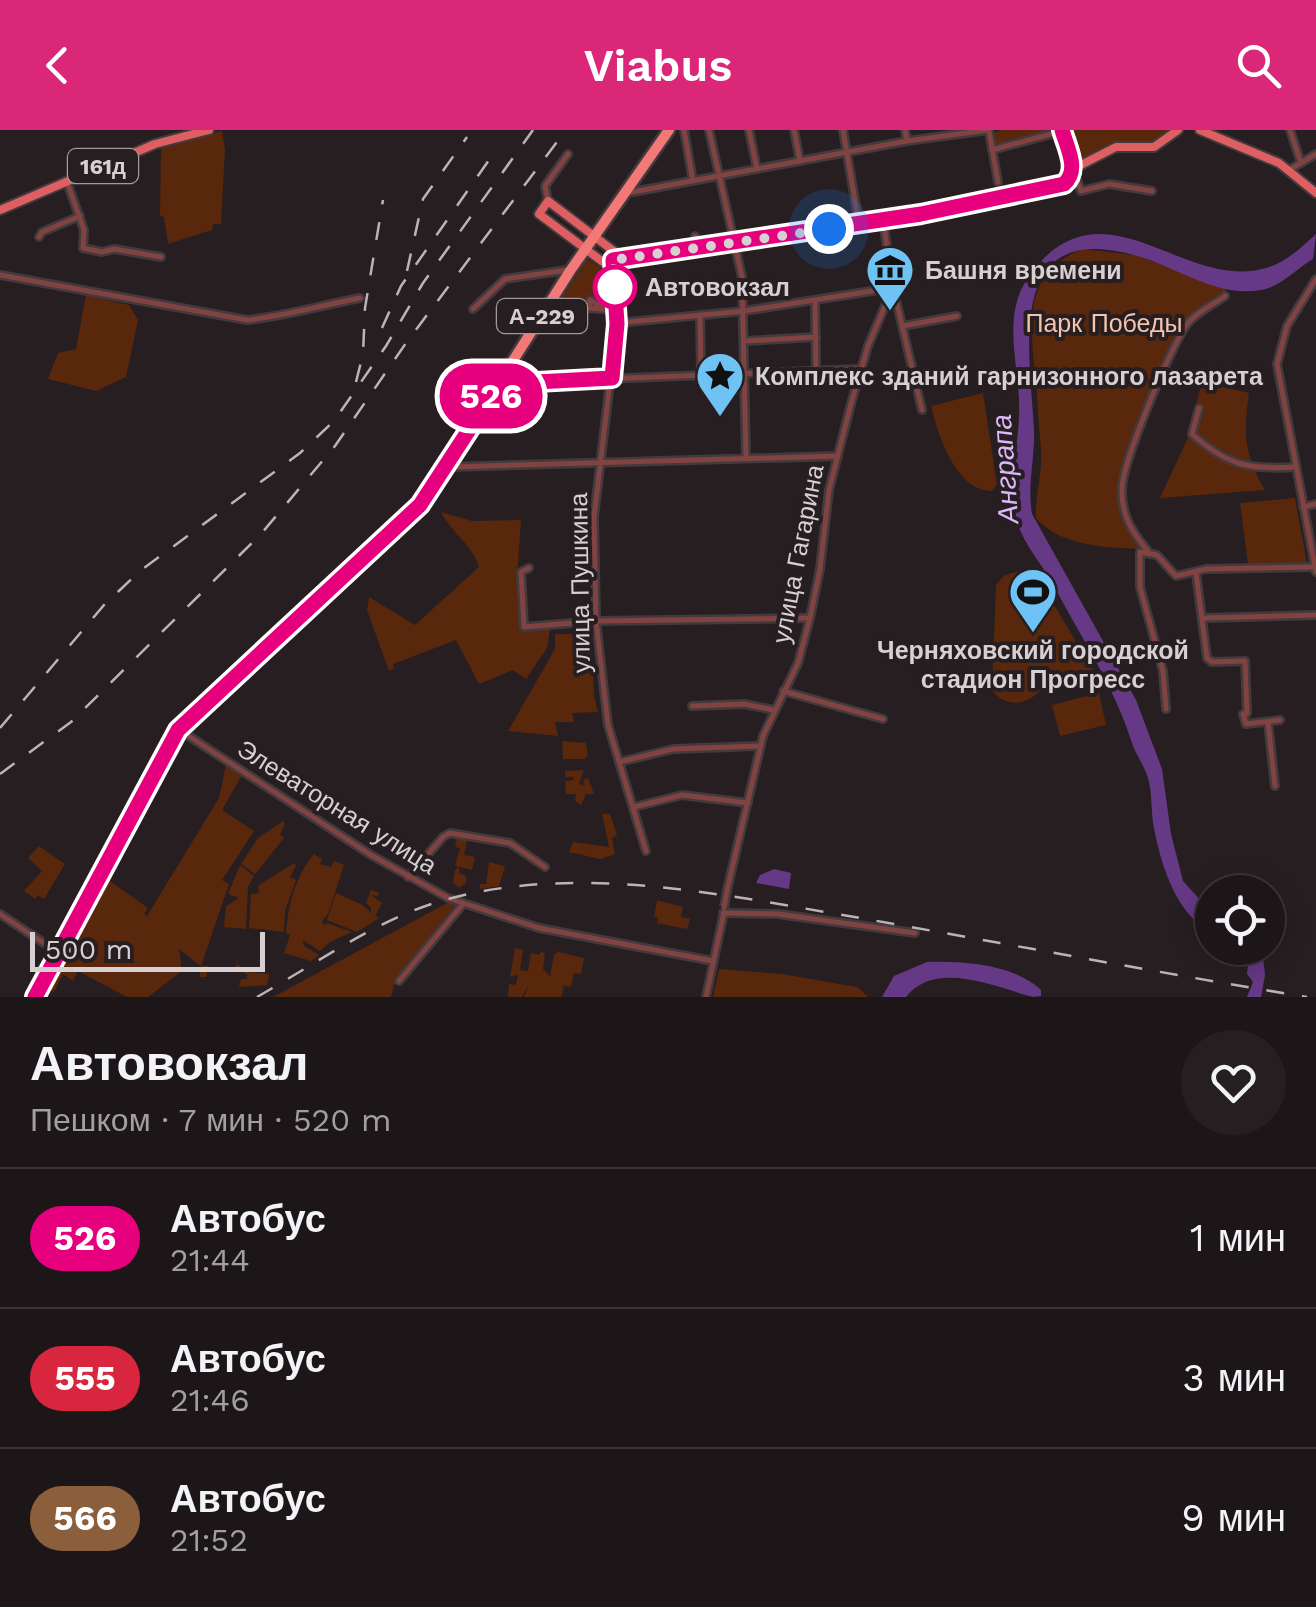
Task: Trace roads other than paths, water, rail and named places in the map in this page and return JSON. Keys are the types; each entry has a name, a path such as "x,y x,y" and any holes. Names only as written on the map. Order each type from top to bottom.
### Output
{"highway":[{"path":"594,235 669,130"},
{"name":"А-229","path":"35,997 178,730 420,505 594,235"}],"main road":[{"name":"161д","path":"0,210 155,144 209,130"},
{"path":"613,255 601,261 539,214 548,201 594,235 613,255 624,259 736,244 1048,188 1070,180 1073,169 1062,130"},
{"path":"1073,169 1116,147 1154,148 1178,130"},
{"path":"1200,130 1290,170 1316,193"}],"street":[{"path":"684,130 693,181"},
{"path":"709,130 736,244 744,311 746,458"},
{"path":"750,130 757,169"},
{"path":"794,130 800,162"},
{"path":"843,130 859,224"},
{"path":"905,130 907,142"},
{"path":"624,193 988,130 998,182"},
{"path":"992,150 1062,130"},
{"path":"1290,130 1301,163"},
{"path":"548,201 546,186 568,154"},
{"path":"1290,170 1316,154"},
{"path":"1073,169 1080,191 1109,184 1152,191"},
{"path":"67,182 84,230 83,248 102,252 114,248 160,257"},
{"path":"39,237 42,232 80,216"},
{"path":"882,220 893,287 922,410"},
{"path":"695,236 698,249"},
{"name":"улица Пушкина","path":"613,255 617,324 594,516 596,621 602,692 646,851"},
{"path":"474,308 505,279 570,271"},
{"path":"0,274 247,320 287,316 306,308 360,298"},
{"path":"1225,296 1200,312 1181,333 1152,396 1125,471 1122,490 1126,520 1145,551 1169,565 1176,576 1213,569 1316,569 1277,364 1287,326 1316,279"},
{"path":"617,324 744,311 893,287"},
{"name":"улица Гагарина","path":"724,910 761,746 798,663 810,618 820,569 828,490 861,370 893,287"},
{"path":"815,301 816,371"},
{"path":"605,309 616,310"},
{"path":"700,316 701,375"},
{"path":"903,326 957,316"},
{"path":"745,341 816,337"},
{"path":"499,384 861,370"},
{"path":"1199,408 1192,434 1225,460 1240,466 1295,467"},
{"path":"446,468 838,456"},
{"path":"1303,507 1316,504"},
{"path":"1145,551 1139,556 1140,587 1163,671 1166,709"},
{"path":"529,568 521,572 524,627 596,621 810,618"},
{"path":"1196,573 1204,618 1204,651 1209,660 1246,661 1245,721 1249,726 1280,720"},
{"path":"1204,618 1316,615"},
{"path":"783,691 883,719"},
{"path":"692,706 744,704 774,710"},
{"path":"1268,722 1275,786"},
{"name":"Элеваторная улица","path":"178,730 408,878 462,904 568,935 714,961"},
{"path":"619,762 673,749 761,746"},
{"path":"634,807 682,795 748,803"},
{"path":"408,878 450,834 510,843 544,867"},
{"path":"399,982 462,904"},
{"path":"706,997 724,910 916,932"},
{"path":"0,914 58,954"}],"railway":[{"path":"0,728 104,605 140,571 300,453 334,421 386,346 423,283 533,130"},
{"path":"0,774 71,722 261,534 335,446 406,343 566,130"},
{"path":"407,271 423,199 467,137"},
{"path":"382,328 401,286 489,160"},
{"path":"356,382 383,200"},
{"path":"257,997 376,928 426,906 503,888 555,883 607,883 712,893 1307,997"}],"place":[{"name":"Автовокзал","path":"615,287"},
{"name":"Башня времени","path":"890,312"},
{"name":"Комплекс зданий гарнизонного лазарета","path":"720,418"},
{"name":"Черняховский городской стадион Прогресс","path":"1033,634"}],"park label":[{"name":"Парк Победы","path":"1104,323"}],"water label":[{"name":"Анграпа","path":"1005,469"}]}
